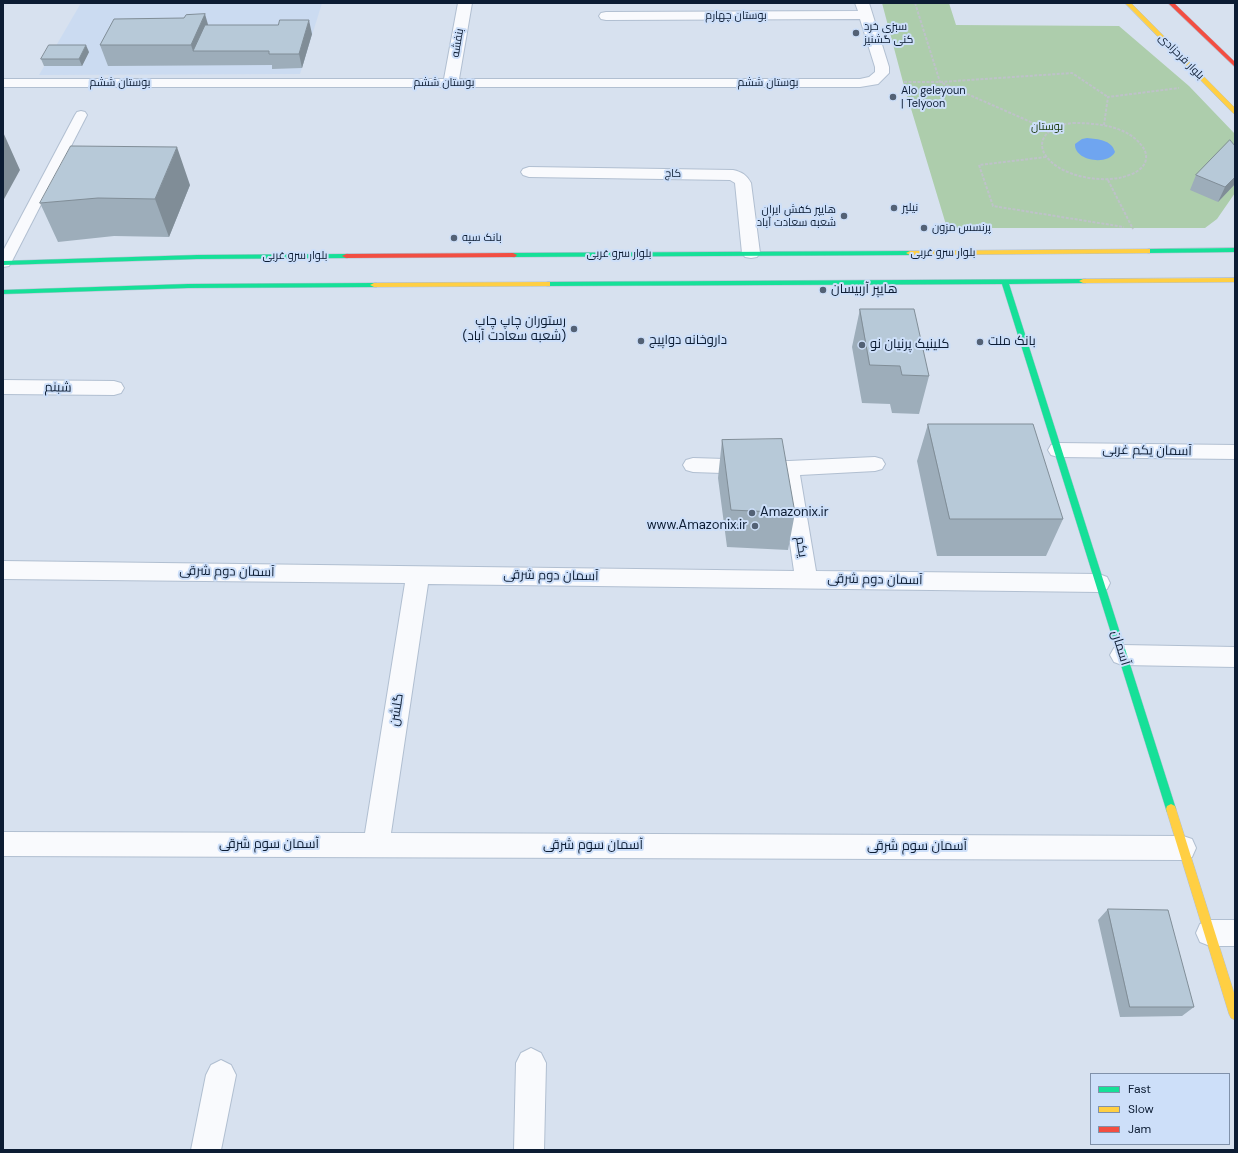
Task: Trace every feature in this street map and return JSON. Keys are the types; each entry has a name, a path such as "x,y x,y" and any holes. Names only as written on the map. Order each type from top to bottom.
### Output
{"main road":[{"name":"بلوار فرحزادی","path":"1128,3 1235,112"},
{"path":"1171,3 1235,65"},
{"path":"1206,82 1222,87"},
{"path":"1210,250 1235,240"},
{"name":"بلوار سرو غربی","path":"4,263 197,256 1042,253 1235,250"},
{"path":"3,292 196,286 1235,280"},
{"name":"آسمان","path":"1005,282 1183,848 1222,933 1235,1014"}],"street":[{"name":"بنفشه","path":"451,83 465,3"},
{"name":"بوستان چهارم","path":"606,16 864,9"},
{"path":"864,9 882,67 882,73"},
{"name":"بوستان ششم","path":"3,83 860,83 873,81 882,73"},
{"name":"کاج","path":"529,172 733,175 741,179 743,183 751,253"},
{"name":"شبنم","path":"3,387 114,388"},
{"name":"آسمان یکم غربی","path":"1058,450 1235,452"},
{"path":"693,465 789,468 875,464"},
{"name":"یکم","path":"789,468 806,579"},
{"name":"آسمان دوم شرقی","path":"3,570 1099,582"},
{"name":"گلشن","path":"376,845 418,574"},
{"path":"1122,655 1235,657"},
{"name":"آسمان سوم شرقی","path":"3,844 1183,848"},
{"path":"529,1150 531,1063"},
{"path":"206,1150 222,1075"}],"lane":[{"path":"4,263 82,115"}],"path":[{"path":"916,3 940,82 1049,130"},
{"path":"882,73 903,82 940,82 1072,74 1108,97 1182,87"},
{"path":"1104,125 1108,97"},
{"path":"1073,122 1104,125 1120,130 1134,138 1143,147 1147,156 1145,165 1137,173 1124,178 1108,180 1089,178 1071,173 1056,166 1046,157 1041,147 1042,138 1049,130 1059,125 1073,122"},
{"path":"1046,157 979,165 993,206 1133,229 1108,180"}],"shaded area":[{"path":"81,3 322,3 300,74 39,75"}],"green space":[{"name":"بوستان","path":"882,3 949,3 956,25 1119,26 1189,86 1235,134 1235,193 1217,219 1205,228 947,228 903,82"}],"water":[{"path":"1087,138 1108,143 1115,152 1106,159 1092,160 1085,158 1076,150 1075,144 1082,139"}],"building":[{"path":"205,14 191,45 100,45 114,19 184,18 186,15"},
{"path":"280,20 309,20 299,54 269,54 269,51 193,51 205,25 278,25"},
{"path":"49,45 86,45 79,59 41,59"},
{"path":"1230,140 1235,146 1235,177 1225,187 1196,175"},
{"path":"71,146 177,147 155,199 98,198 40,203"},
{"path":"860,309 914,309 929,376 902,375 900,366 870,365"},
{"path":"928,424 1033,424 1063,519 950,519"},
{"path":"782,439 795,513 731,510 722,440"},
{"path":"1108,909 1168,910 1194,1007 1130,1007"}],"traffic: fast":[{"path":"1148,251 1235,250"},
{"path":"513,255 910,253"},
{"path":"3,263 197,257 346,256"},
{"path":"547,284 1083,281"},
{"path":"1005,282 1171,809"},
{"path":"3,292 188,286 374,285"}],"traffic: slow":[{"path":"1128,3 1235,112"},
{"path":"910,253 1148,251"},
{"path":"1083,281 1235,280"},
{"path":"374,285 547,284"},
{"path":"1171,809 1235,1014"}],"traffic: jam":[{"path":"1171,3 1235,65"},
{"path":"346,256 513,255"}],"place":[{"name":"سبزی خرد کنی گشنیز","path":"856,33"},
{"name":"Alo geleyoun | Telyoon","path":"893,97"},
{"name":"نیلپر","path":"894,208"},
{"name":"هایپر کفش ایران شعبه سعادت آباد","path":"844,216"},
{"name":"پرنسس مزون","path":"924,228"},
{"name":"بانک سپه","path":"454,238"},
{"name":"هایپر آربیسان","path":"823,290"},
{"name":"رستوران چاپ چاپ (شعبه سعادت آباد)","path":"574,329"},
{"name":"داروخانه دواپیچ","path":"641,341"},
{"name":"بانک ملت","path":"980,342"},
{"name":"کلینیک پرنیان نو","path":"862,345"},
{"name":"Amazonix.ir","path":"752,513"},
{"name":"www.Amazonix.ir","path":"755,526"}]}
